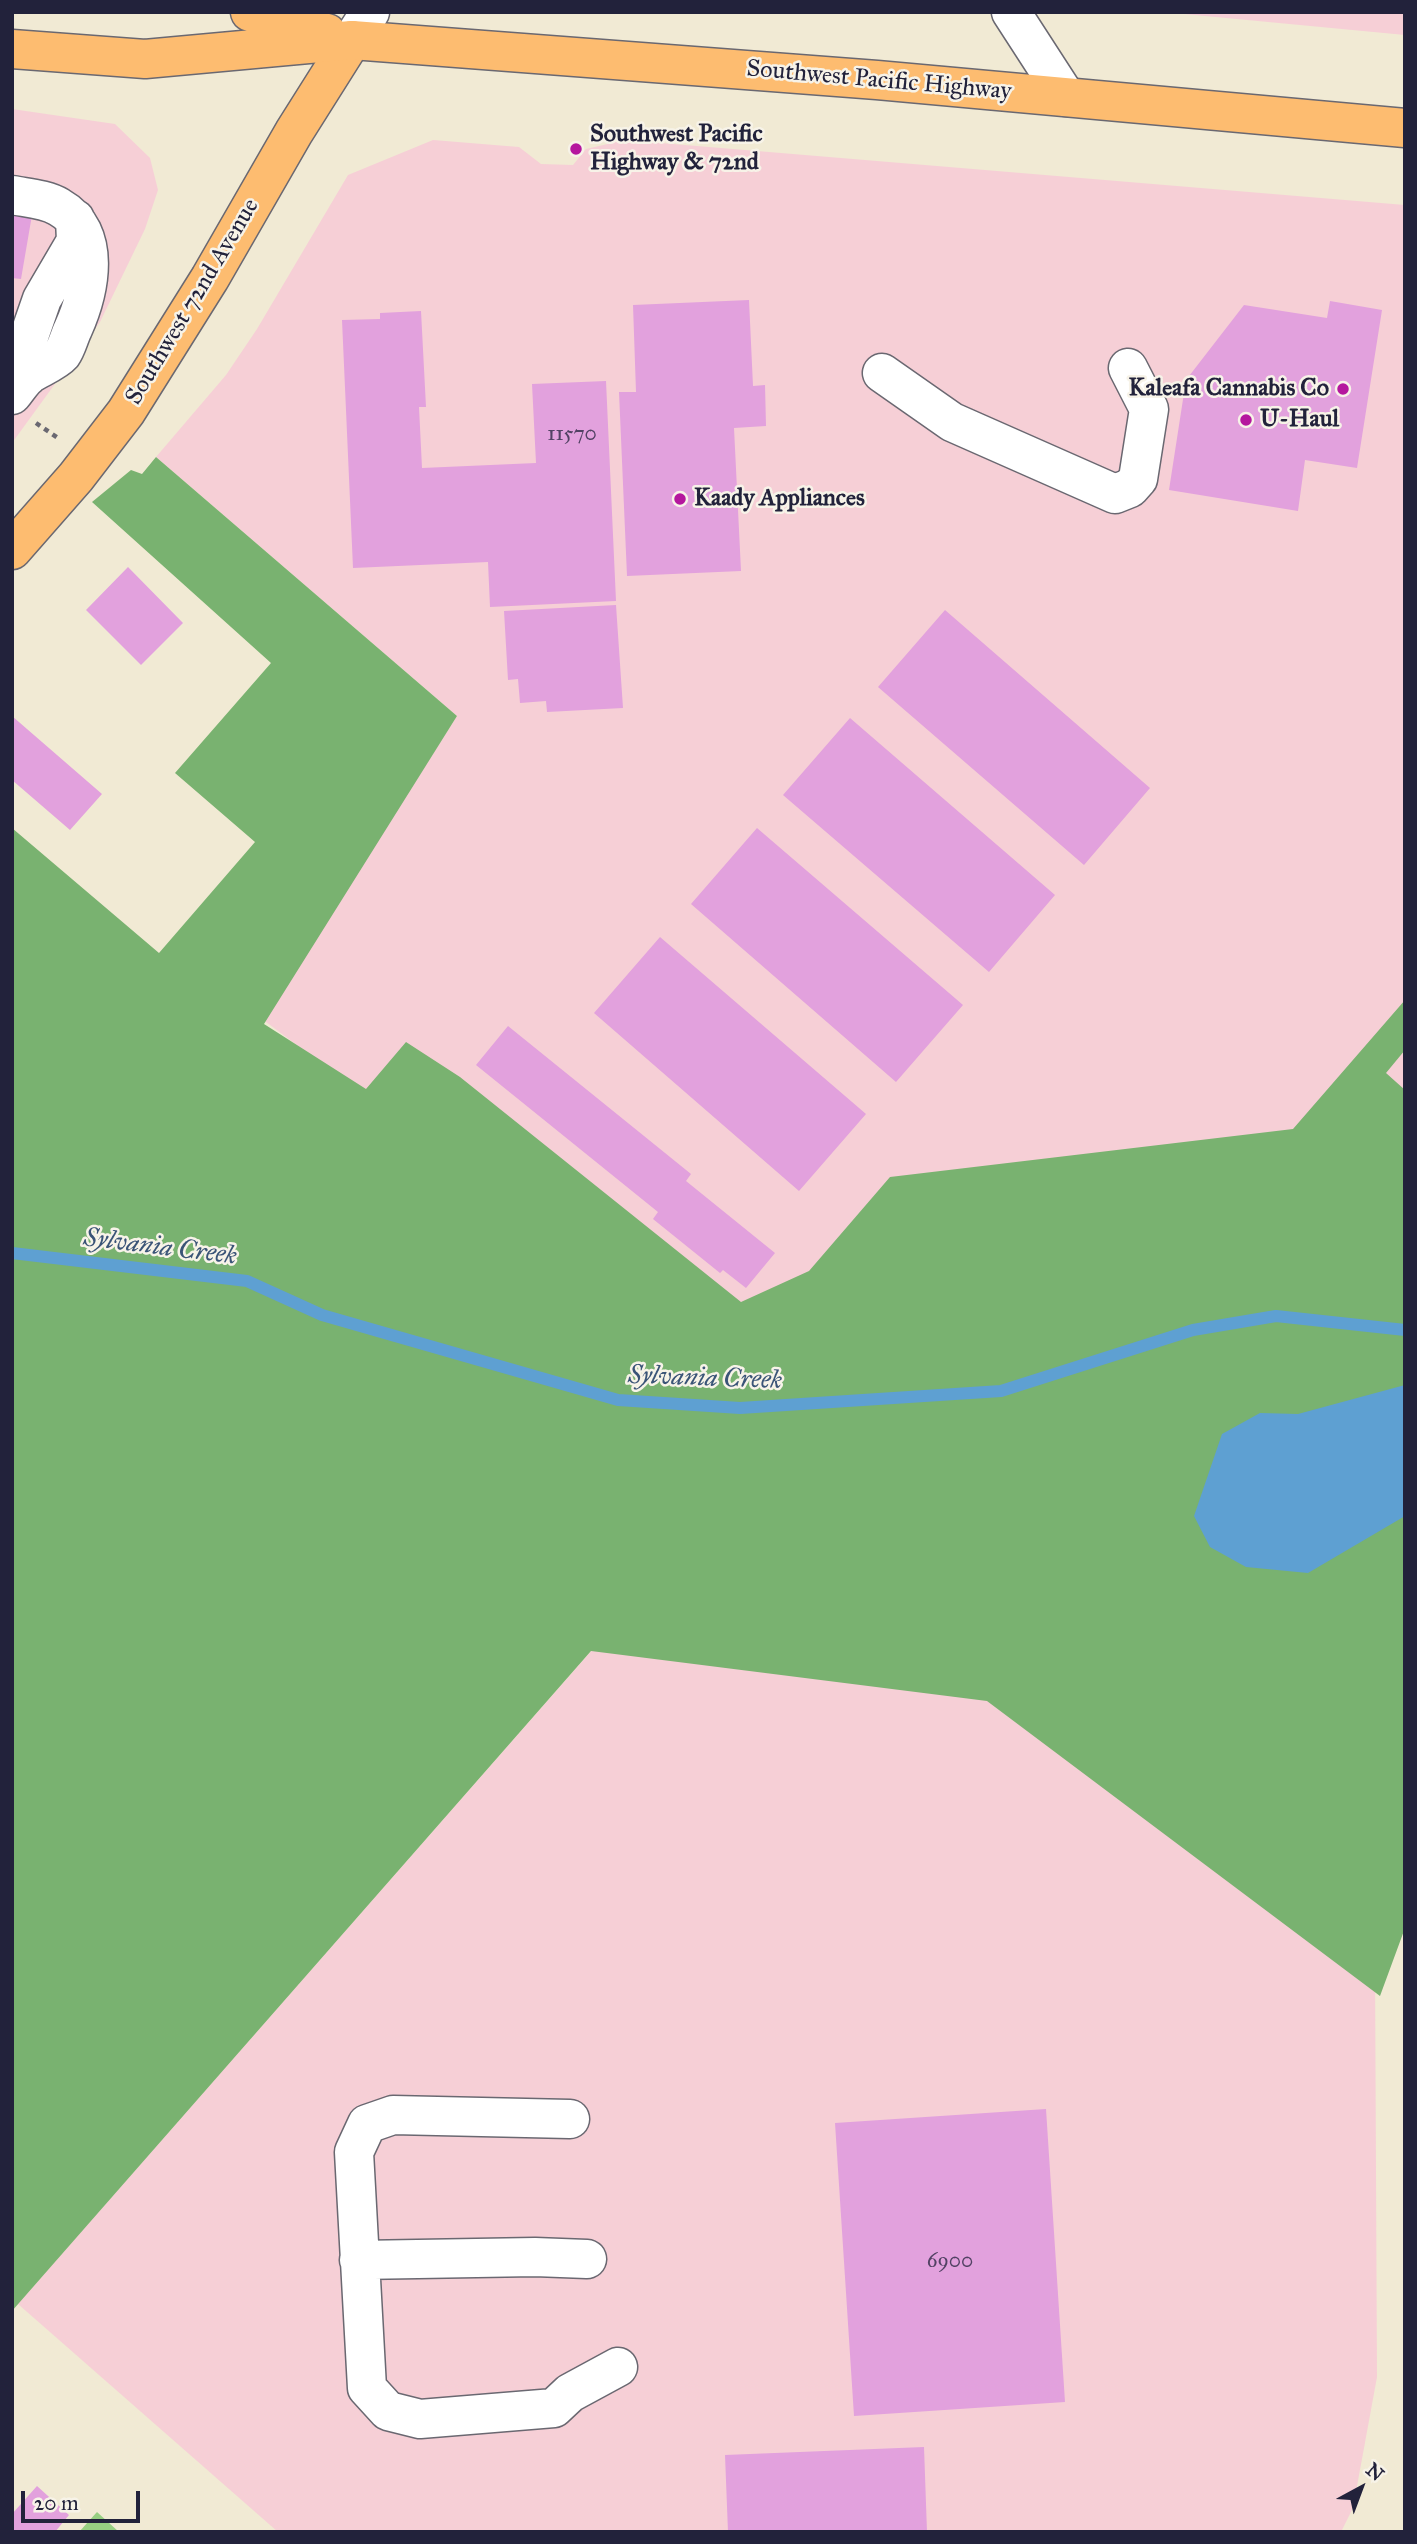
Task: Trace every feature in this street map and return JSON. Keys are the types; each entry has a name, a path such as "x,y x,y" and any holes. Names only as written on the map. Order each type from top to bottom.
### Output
{"main road":[{"name":"Southwest Pacific Highway","path":"250,12 877,80 1405,128"},
{"name":"Southwest Pacific Highway","path":"12,49 145,59 361,26"},
{"name":"Southwest 72nd Avenue","path":"12,550 126,412 192,307 294,132 361,26"}],"lane":[{"path":"1011,12 1066,97"},
{"path":"12,195 61,207 75,219 87,237 90,259 79,316 61,355 22,396"},
{"path":"883,373 952,422 1115,494 1130,488 1138,479 1149,409 1128,368"},
{"path":"570,2119 393,2115 367,2124 354,2152 367,2388 388,2412 420,2419 554,2408 570,2393 618,2367"},
{"path":"359,2260 587,2259"}],"path":[{"path":"22,396 89,460"}],"shaded area":[{"path":"1163,12 1405,12 1405,35"},
{"path":"12,109 115,124 150,158 158,190 145,229 100,322 12,443"},
{"path":"433,140 519,147 541,164 573,165 586,149 625,140 1405,205 1405,1094 1299,1133 740,1308 365,1096 262,1019 457,716 156,457 226,375 257,329 348,175"},
{"path":"615,1624 1037,1670 1375,1965 1377,2377 1353,2508 1341,2532 278,2532 18,2304"}],"green space":[{"path":"156,457 457,716 264,1024 366,1089 406,1042 460,1077 741,1302 809,1271 890,1177 1293,1129 1405,1000 1405,1050 1386,1073 1405,1090 1405,1928 1380,1996 987,1701 591,1651 12,2311 12,828 159,953 255,842 175,773 271,663 92,502 131,470 142,474"},
{"path":"97,2512 119,2532 79,2532"}],"water":[{"path":"1405,1385 1405,1516 1308,1573 1246,1567 1210,1547 1194,1516 1222,1434 1260,1413 1298,1414"}],"building":[{"path":"12,211 32,215 21,279 12,278"},
{"name":"Kaady Appliances","path":"749,300 753,386 765,385 766,426 734,428 741,571 627,576 619,392 636,392 633,305"},
{"name":"U-Haul","path":"1330,301 1382,310 1357,468 1305,460 1298,511 1169,490 1186,380 1244,305 1327,318"},
{"path":"421,311 426,407 419,407 422,468 536,463 532,384 606,381 616,601 490,607 488,562 353,568 342,320 380,319 380,313"},
{"path":"128,567 183,623 141,665 86,610"},
{"path":"616,605 623,708 547,712 546,701 520,703 518,679 508,680 504,611"},
{"path":"945,610 1150,788 1084,865 878,687"},
{"path":"12,716 102,794 70,830 12,780"},
{"path":"850,718 1055,895 989,972 783,795"},
{"path":"757,828 963,1005 896,1082 691,904"},
{"path":"660,937 866,1114 799,1191 594,1013"},
{"path":"508,1026 691,1174 686,1181 775,1253 746,1288 723,1270 720,1273 653,1219 658,1212 476,1065"},
{"path":"1046,2109 1065,2402 854,2416 835,2123"},
{"path":"924,2447 927,2532 728,2532 725,2455"},
{"path":"37,2486 69,2515 55,2532 12,2532 12,2514"}],"waterway":[{"name":"Sylvania Creek","path":"12,1253 247,1281 322,1315 618,1400 740,1408 1001,1391 1193,1330 1276,1316 1405,1330"}],"place":[{"name":"Southwest Pacific Highway & 72nd","path":"576,149"},
{"name":"Kaleafa Cannabis Co","path":"1343,389"},
{"name":"U-Haul","path":"1246,420"},
{"name":"Kaady Appliances","path":"680,499"}]}
